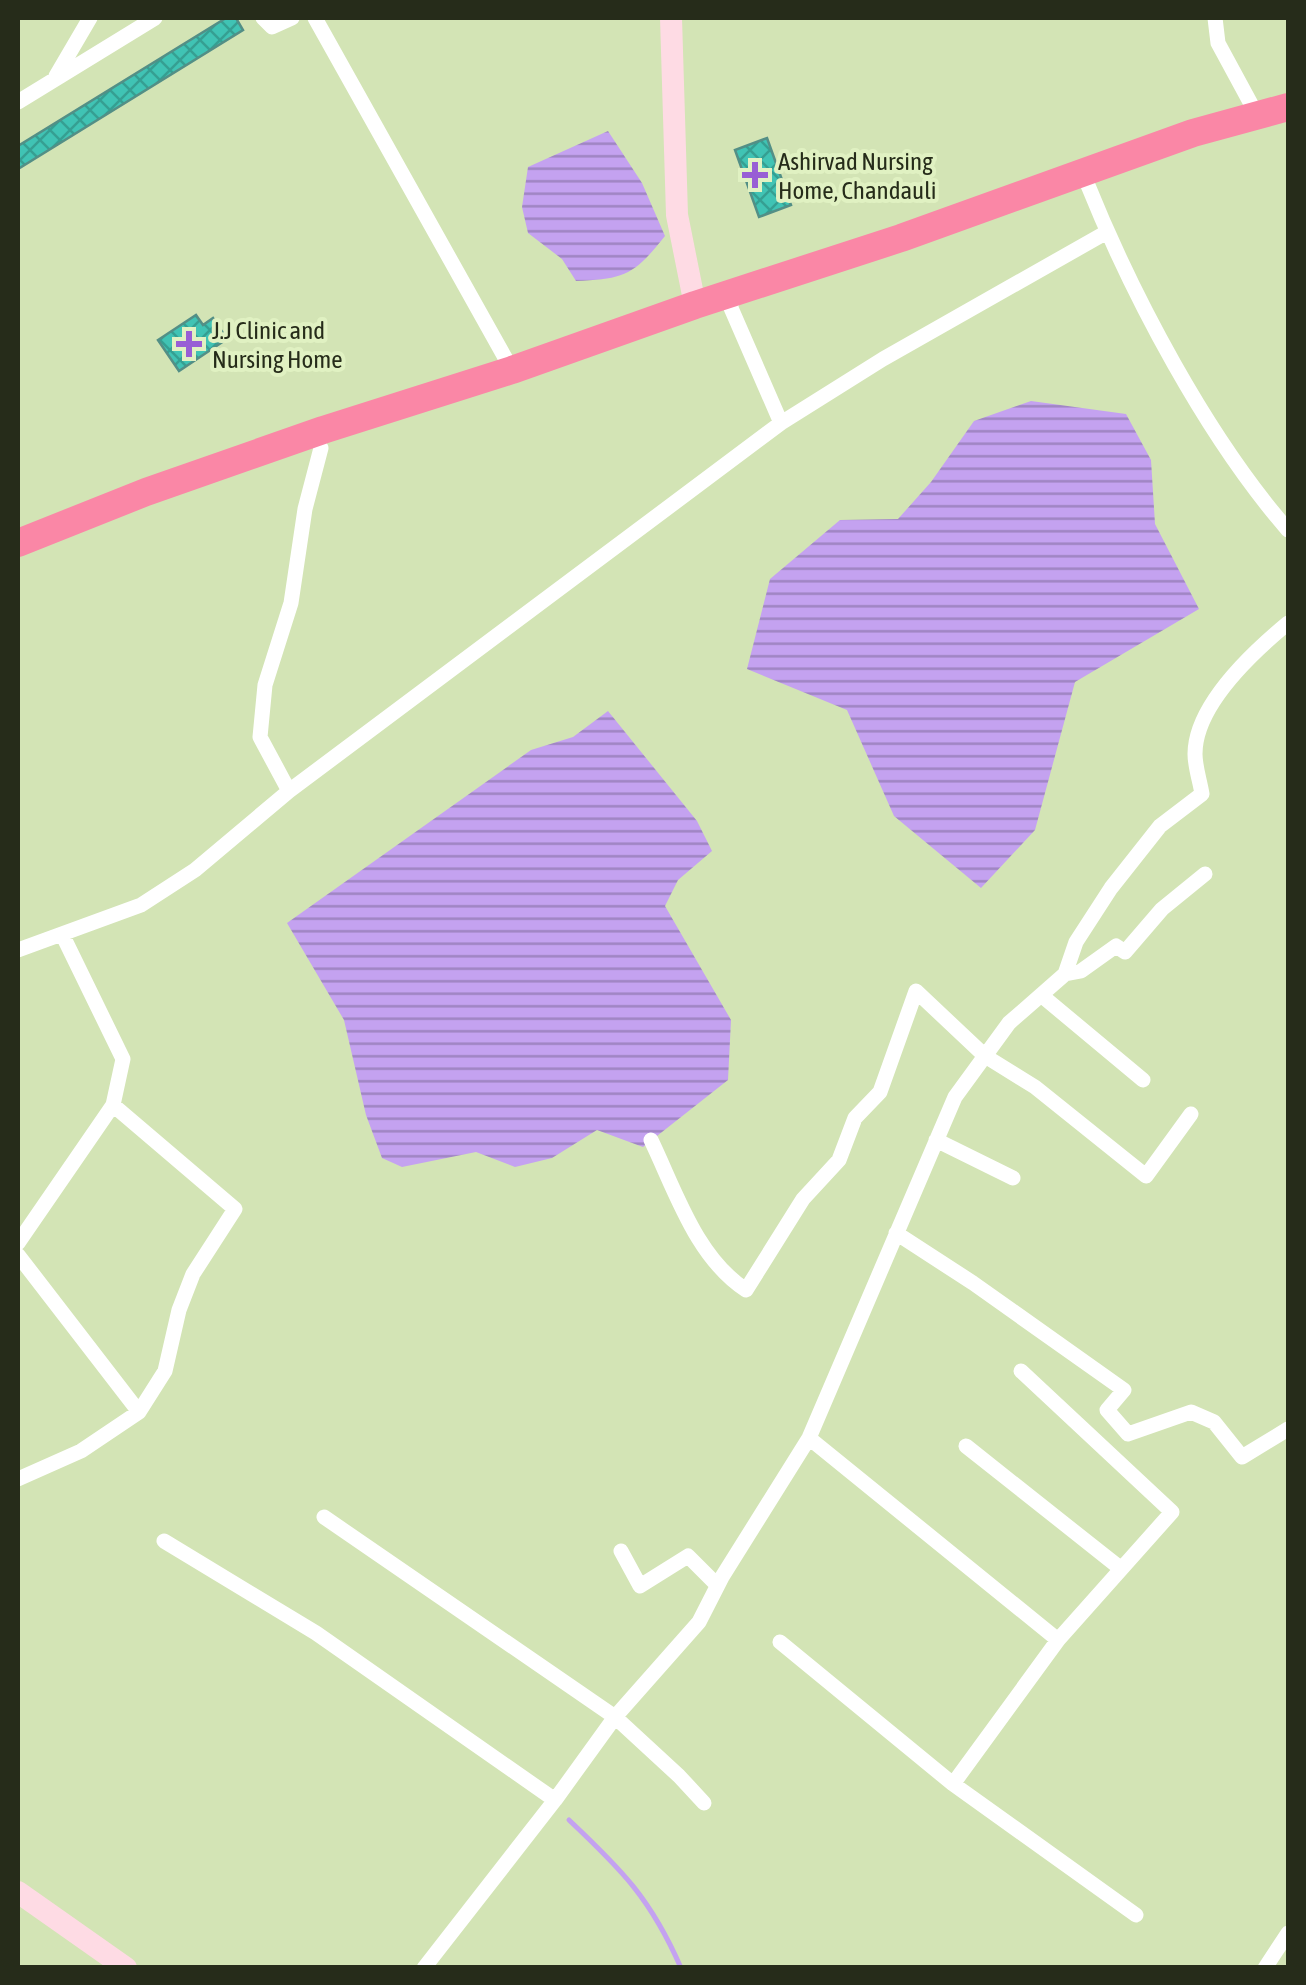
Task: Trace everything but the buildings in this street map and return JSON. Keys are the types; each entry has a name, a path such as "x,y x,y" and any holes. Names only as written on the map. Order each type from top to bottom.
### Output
{"highway":[{"path":"18,559 141,510 1193,133 1288,108"},
{"path":"18,544 146,492 695,305 731,301 1044,202 1087,182 1288,125"}],"street":[{"path":"54,80 90,18"},
{"path":"18,102 155,18"},
{"path":"263,18 272,28 292,18"},
{"path":"315,18 512,370"},
{"path":"671,18 677,216 695,305"},
{"path":"1215,18 1218,43 1257,115"},
{"path":"1087,182 1107,232 1186,382 1254,490 1288,530"},
{"path":"18,950 140,905 194,870 289,791 781,423 883,359 1107,232"},
{"path":"731,301 781,423"},
{"path":"289,791 260,738 265,685 290,603 304,509 321,448"},
{"path":"424,1968 555,1800 614,1717 698,1622 809,1438 955,1097 1009,1023 1065,974 1076,942 1111,888 1160,826 1202,794 1195,752 1210,706 1238,668 1288,622"},
{"path":"1065,974 1081,971 1116,946 1125,952 1162,909 1206,874"},
{"path":"18,1243 113,1105 123,1059 63,936"},
{"path":"652,1140 698,1240 726,1277 746,1290 804,1199 839,1160 855,1118 880,1092 916,991 985,1056 1035,1087 1146,1176 1191,1114"},
{"path":"1041,996 1144,1080"},
{"path":"18,1479 81,1451 140,1412 165,1371 193,1274 235,1209 113,1105"},
{"path":"936,1140 1013,1178"},
{"path":"896,1233 1124,1390 1106,1410 1128,1434 1191,1412 1214,1422 1242,1457 1288,1430"},
{"path":"18,1255 140,1412"},
{"path":"953,1784 1058,1640 1172,1512 1021,1370"},
{"path":"809,1438 1058,1640"},
{"path":"966,1446 1120,1568"},
{"path":"324,1517 614,1717 704,1803"},
{"path":"164,1541 316,1634 555,1800"},
{"path":"622,1551 640,1586 688,1556 718,1585"},
{"path":"780,1642 953,1784 1136,1916"},
{"path":"18,1892 126,1968"},
{"path":"1265,1968 1288,1933"}],"shaded area":[{"path":"608,131 642,183 665,236 627,272 606,279 576,281 562,259 528,233 522,207 528,167"},
{"path":"1031,401 1126,414 1151,460 1155,524 1199,609 1075,682 1035,830 981,888 894,816 847,710 747,669 770,579 840,520 898,519 931,482 974,421"},
{"path":"608,711 697,821 712,851 678,880 665,906 731,1020 728,1080 643,1147 597,1130 552,1158 515,1167 476,1152 402,1167 382,1158 366,1115 344,1020 287,923 531,750 573,737"}],"waterway":[{"path":"569,1820 634,1887 681,1968"}],"place":[{"name":"Ashirvad Nursing Home, Chandauli","path":"755,175"},
{"name":"J.J Clinic and Nursing Home","path":"189,344"}]}
